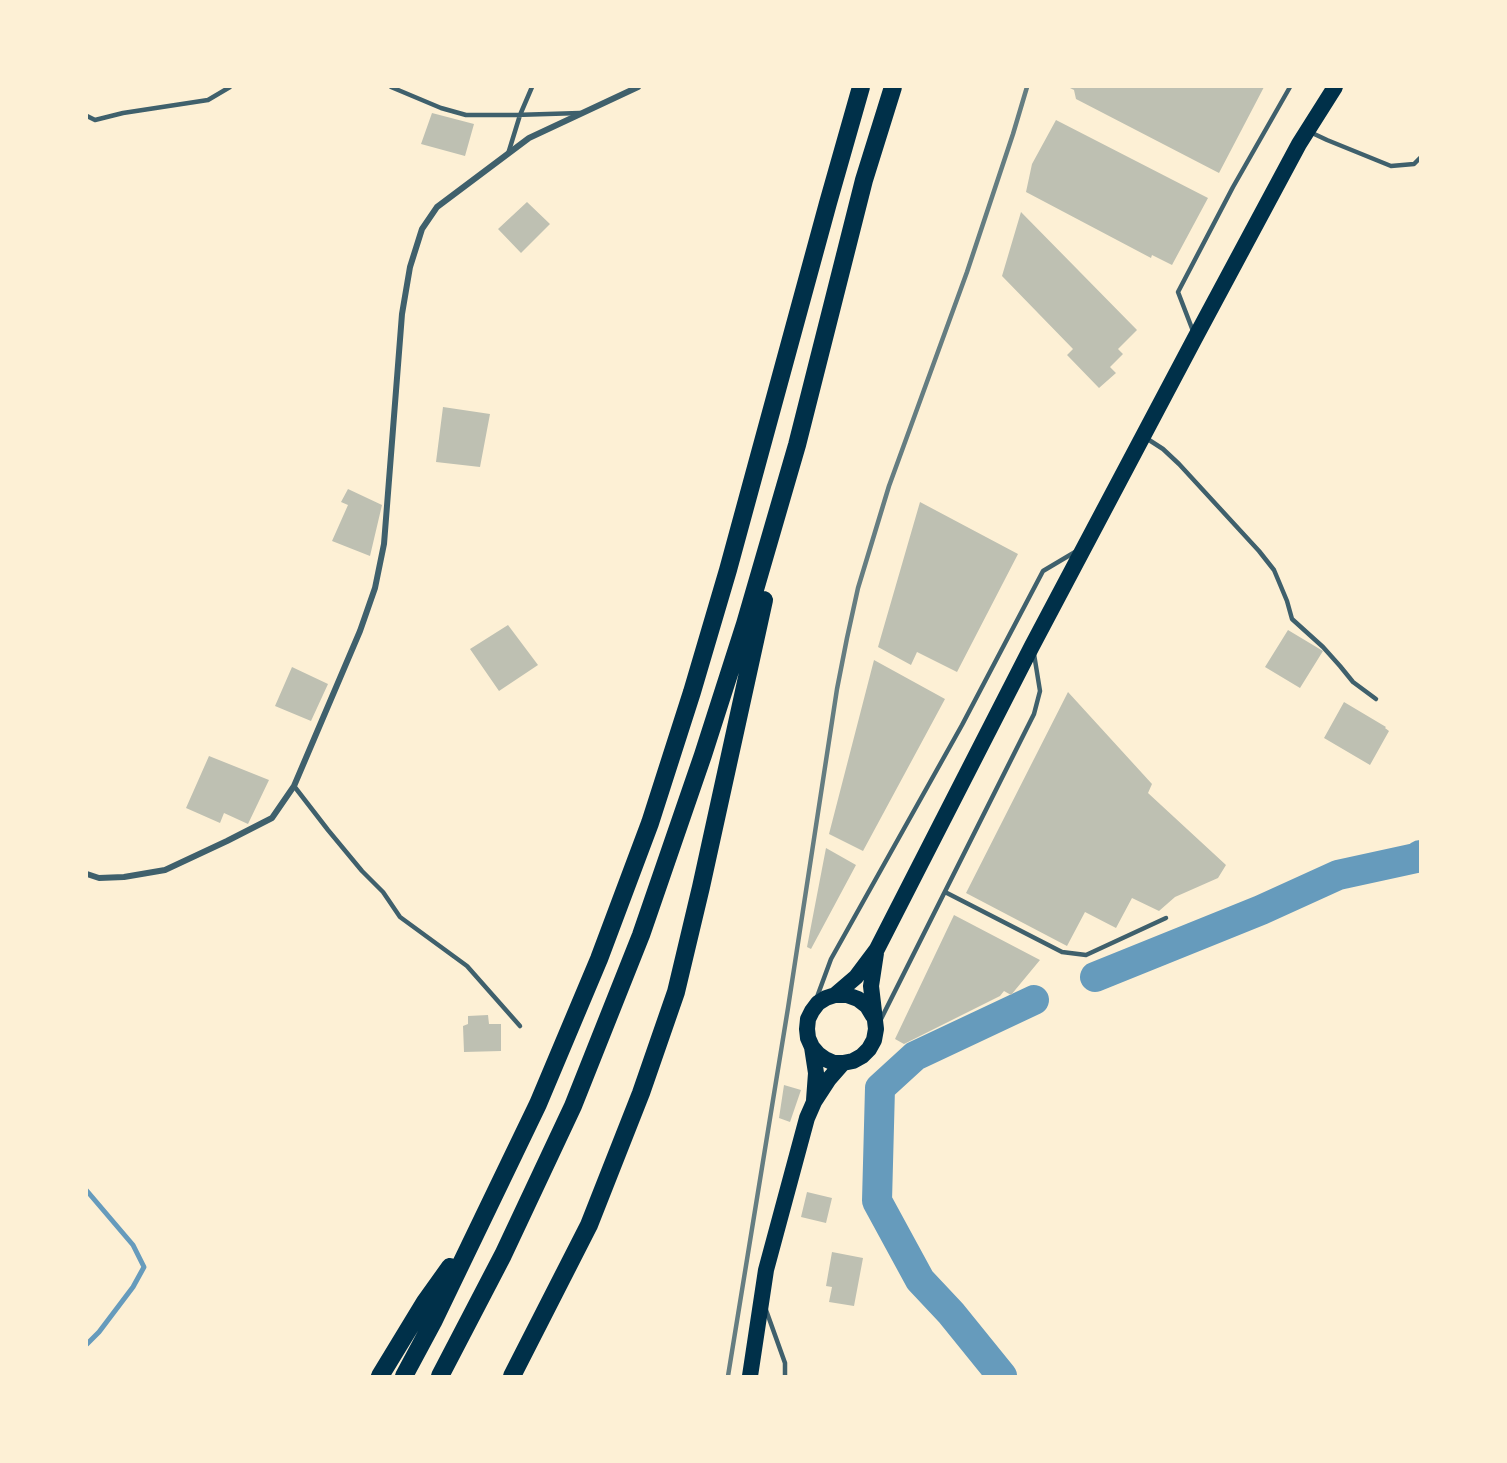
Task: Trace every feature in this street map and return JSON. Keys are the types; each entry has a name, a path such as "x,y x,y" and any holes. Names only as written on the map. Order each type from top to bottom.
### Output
{"highway":[{"path":"404,1376 433,1322 538,1104 599,959 650,823 728,570 861,87"},
{"path":"440,1376 502,1255 573,1106 640,935 703,755 745,624 797,445 864,180 893,87"},
{"path":"836,995 856,977 877,949 1032,646 1195,338 1299,144 1335,87"},
{"path":"512,1376 589,1225 641,1093 676,992 719,808 797,445"},
{"path":"812,1047 825,1059 843,1063 853,1061 869,1049 874,1040 871,986 877,949"},
{"path":"814,1102 816,1073 807,1029 808,1019 818,1003 836,995 847,995 867,1006 874,1023"},
{"path":"750,1376 766,1270 807,1118 829,1079 843,1063"},
{"path":"380,1376 425,1302 476,1232"}],"street":[{"path":"87,874 99,878 124,878 165,870 272,818 294,786 360,631 375,588 384,544 402,314 410,267 422,229 437,207 529,138 638,87"}],"lane":[{"path":"87,116 95,120 123,113 208,100 230,87"},
{"path":"391,87 441,108 466,115 580,113"},
{"path":"508,154 520,115 532,87"},
{"path":"1195,338 1178,292 1233,187 1290,87"},
{"path":"1308,130 1391,166 1414,164 1420,158"},
{"path":"1144,436 1179,464 1259,551 1274,570 1292,619 1328,653 1353,682 1376,699"},
{"path":"812,1011 831,959 962,725 1043,571 1085,546"},
{"path":"874,1023 945,892 1034,714 1040,690 1032,646"},
{"path":"294,786 400,916 467,966 520,1026"},
{"path":"945,892 1062,952 1086,955 1166,918"},
{"path":"761,1299 785,1363 785,1376"}],"building":[{"path":"1068,87 1264,87 1219,173 1076,99 1074,90"},
{"path":"432,113 474,124 465,156 421,144"},
{"path":"1056,120 1208,198 1172,265 1152,255 1151,258 1026,192 1032,164"},
{"path":"527,202 550,224 521,253 498,229"},
{"path":"1021,212 1137,330 1118,349 1123,354 1110,367 1116,373 1099,388 1067,355 1073,349 1002,276"},
{"path":"443,407 490,414 480,467 436,462"},
{"path":"348,489 382,505 370,556 332,541 348,505 341,502"},
{"path":"920,502 1018,554 957,672 917,652 911,665 878,647"},
{"path":"508,625 538,665 499,691 470,649"},
{"path":"1288,630 1323,651 1300,688 1265,667"},
{"path":"874,660 945,699 863,851 829,834"},
{"path":"292,667 328,684 311,721 275,706"},
{"path":"1068,692 1152,784 1148,793 1226,865 1218,878 1175,897 1159,911 1132,898 1116,928 1085,912 1067,946 966,893"},
{"path":"1344,702 1389,731 1370,765 1324,738"},
{"path":"209,756 269,780 248,824 224,813 220,823 186,808"},
{"path":"826,848 856,865 811,949 807,947"},
{"path":"954,915 1040,960 1011,995 1004,991 1000,996 904,1044 895,1039"},
{"path":"488,1015 489,1024 501,1024 501,1051 464,1052 463,1026 468,1024 468,1016"},
{"path":"784,1085 801,1090 790,1122 779,1118"},
{"path":"807,1192 832,1198 826,1223 801,1217"},
{"path":"832,1252 863,1258 854,1306 829,1302 832,1287 826,1286"}],"waterway":[{"path":"1095,977 1261,910 1338,875 1416,858 1420,855"},
{"path":"1002,1376 951,1313 920,1280 877,1201 880,1088 915,1056 1034,1000"},
{"path":"87,1191 133,1245 144,1267 133,1287 99,1332 87,1344"}],"railway":[{"path":"728,1376 837,689 858,588 889,486 967,272 1027,87"}]}
